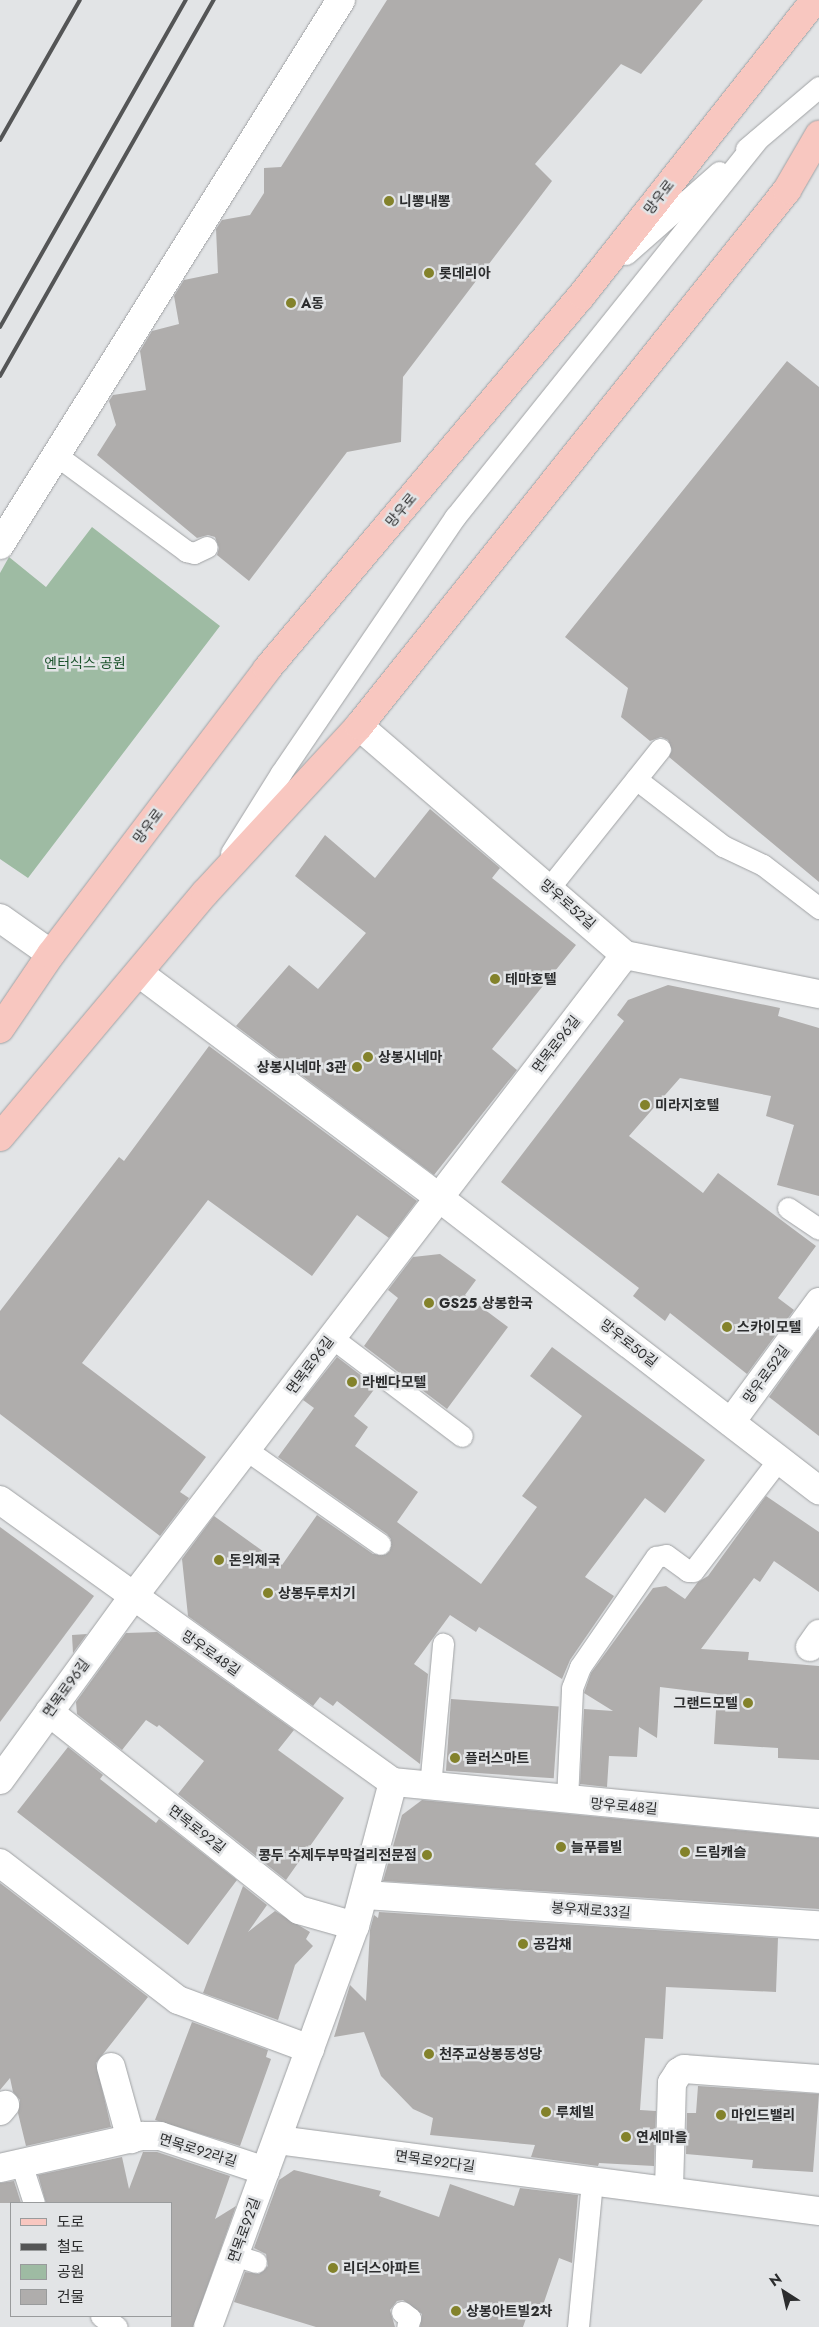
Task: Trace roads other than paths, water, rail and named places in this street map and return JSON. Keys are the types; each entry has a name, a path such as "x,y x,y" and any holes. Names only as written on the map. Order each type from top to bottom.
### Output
{"main road":[{"name":"망우로","path":"0,1029 52,954 267,669 582,295 816,0"},
{"path":"0,1137 205,893 359,726 787,190 819,134"}],"street":[{"path":"0,545 341,0"},
{"name":"망우로52길","path":"359,726 625,955"},
{"path":"0,918 52,954"},
{"path":"625,955 819,994"},
{"name":"면목로96길","path":"0,1780 132,1597 625,955"},
{"name":"망우로50길","path":"139,973 438,1197 819,1490"},
{"name":"망우로52길","path":"730,1422 819,1302"},
{"name":"망우로48길","path":"0,1500 132,1597 393,1782 819,1823"},
{"name":"면목로92길","path":"49,1712 299,1910 355,1926"},
{"name":"면목로92길","path":"208,2327 245,2259 265,2171 278,2140 355,1926 393,1782"},
{"path":"0,1863 178,2000 310,2049"},
{"name":"봉우재로33길","path":"364,1895 819,1925"},
{"path":"110,2067 131,2139"},
{"path":"669,2189 672,2083 679,2072 684,2069 819,2079"},
{"name":"면목로92라길","path":"10,2165 131,2139 160,2136 265,2171"},
{"name":"면목로92다길","path":"278,2140 592,2182 669,2189 819,2211"}],"lane":[{"path":"582,295 819,87"},
{"path":"205,893 281,773 455,517 756,141"},
{"path":"56,455 103,492 186,551 194,553 208,547"},
{"path":"549,888 660,750"},
{"path":"636,780 723,846 763,865 819,908"},
{"path":"788,1208 819,1229"},
{"path":"331,1337 462,1436"},
{"path":"245,1449 380,1544"},
{"path":"567,1800 572,1688 580,1667 656,1557 666,1555 688,1572 693,1571 779,1459"},
{"path":"430,1787 443,1644"},
{"name":"면목로92라길","path":"10,2165 33,2202"},
{"path":"578,2327 592,2182"},
{"path":"102,2317 117,2327"}],"railway":[{"path":"0,140 80,0"},
{"path":"0,327 186,0"},
{"path":"0,376 214,0"}],"place":[{"name":"니뽕내뽕","path":"389,201"},
{"name":"롯데리아","path":"429,273"},
{"name":"A동","path":"291,303"},
{"name":"테마호텔","path":"495,979"},
{"name":"상봉시네마","path":"368,1057"},
{"name":"상봉시네마 3관","path":"357,1067"},
{"name":"미라지호텔","path":"645,1105"},
{"name":"GS25 상봉한국","path":"429,1303"},
{"name":"스카이모텔","path":"727,1327"},
{"name":"라벤다모텔","path":"352,1382"},
{"name":"돈의제국","path":"219,1560"},
{"name":"상봉두루치기","path":"268,1593"},
{"name":"그랜드모텔","path":"748,1703"},
{"name":"플러스마트","path":"455,1758"},
{"name":"늘푸름빌","path":"561,1847"},
{"name":"드림캐슬","path":"685,1852"},
{"name":"콩두 수제두부막걸리전문점","path":"427,1855"},
{"name":"공감채","path":"523,1944"},
{"name":"천주교상봉동성당","path":"429,2054"},
{"name":"루체빌","path":"546,2112"},
{"name":"마인드밸리","path":"721,2115"},
{"name":"연세마을","path":"626,2137"},
{"name":"리더스아파트","path":"333,2268"},
{"name":"상봉아트빌2차","path":"456,2311"}],"park label":[{"name":"엔터식스 공원","path":"85,663"}]}
